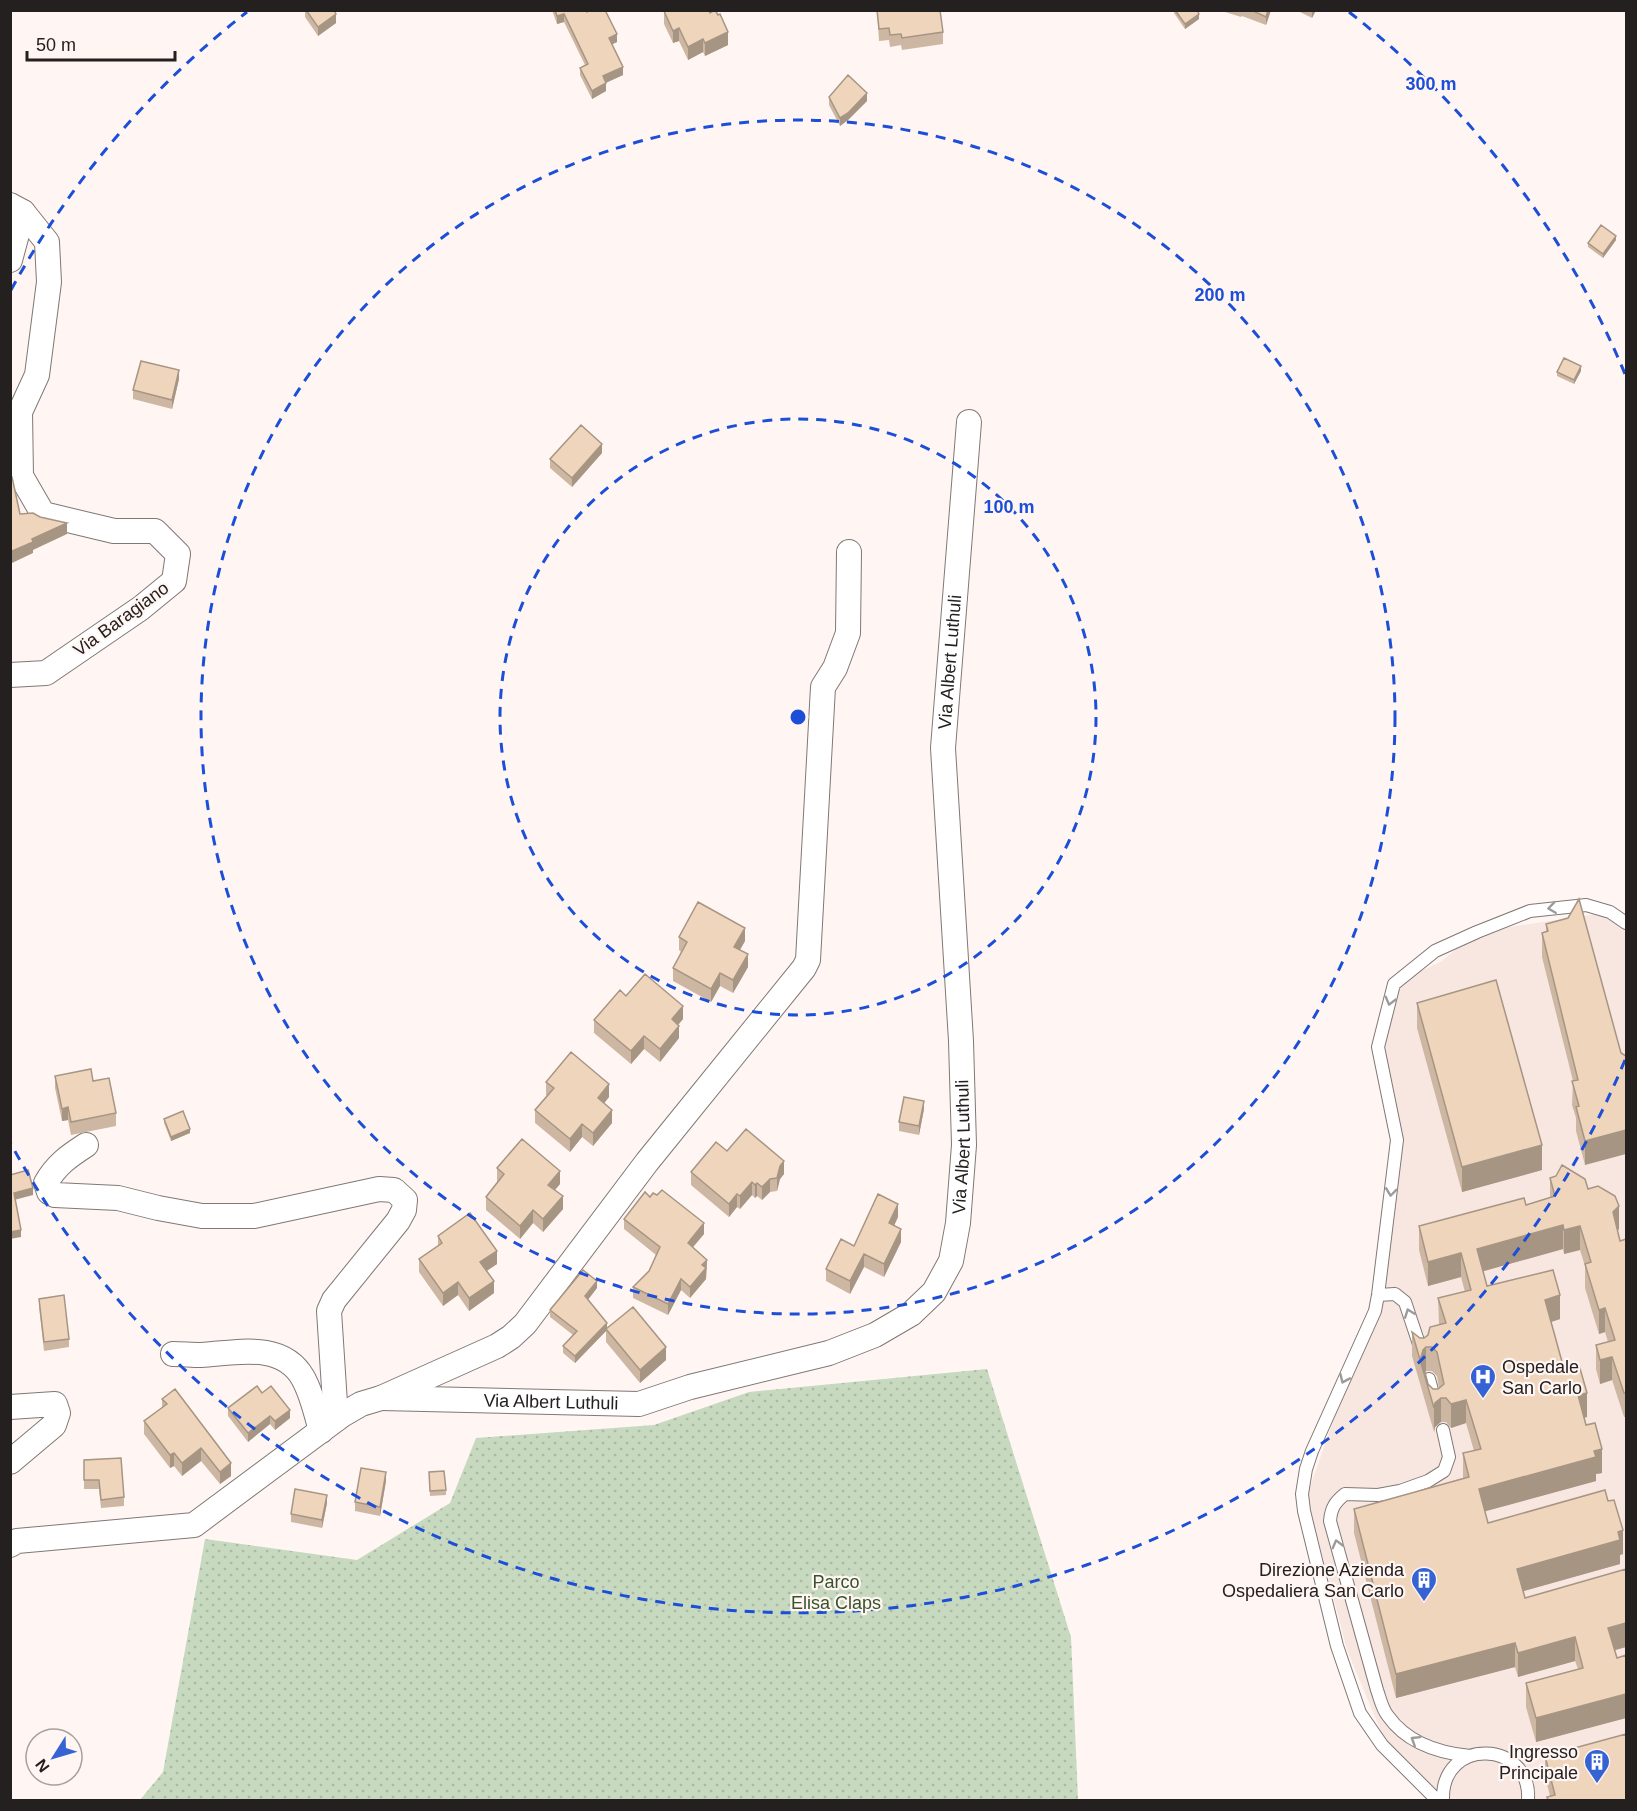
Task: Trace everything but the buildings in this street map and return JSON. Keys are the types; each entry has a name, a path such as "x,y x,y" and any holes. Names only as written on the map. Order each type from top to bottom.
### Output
{"street":[{"name":"Via Baragiano","path":"10,260 17,209"},
{"name":"Via Baragiano","path":"10,675 46,672 141,608 174,581 178,554 155,531 114,531 43,514 21,476 20,412 37,375 49,282 46,242 17,209"},
{"name":"Via Albert Luthuli","path":"381,1398 639,1404 690,1387 829,1353 875,1335 911,1314 934,1292 951,1261 958,1223 964,1144 961,1041 943,748 969,422"},
{"name":"Via Albert Luthuli","path":"10,1545 17,1541 194,1525 328,1425 361,1404 381,1398 497,1346 525,1324 647,1162 804,968 808,960 823,687 835,668 848,633 849,552"},
{"path":"86,1145 61,1162 50,1174 46,1183 49,1192 55,1195 118,1198 202,1216 254,1216 379,1189 394,1190 405,1200 404,1210 398,1221 334,1300 329,1311 328,1425"},
{"path":"173,1354 198,1355 258,1351 278,1355 292,1364 302,1376 328,1425"},
{"path":"10,1407 55,1404 58,1413 54,1425 10,1462"}],"lane":[{"path":"1437,1800 1382,1745 1360,1713 1337,1646 1304,1511 1302,1494 1312,1451 1375,1311 1378,1295 1397,1140 1378,1047 1394,984 1435,951 1530,911 1586,905 1610,912 1626,923"},
{"path":"1378,1295 1395,1294 1405,1302 1422,1354"},
{"path":"1429,1379 1436,1405"},
{"path":"1443,1430 1449,1457 1444,1471 1428,1481 1400,1491 1378,1496 1345,1494 1331,1510 1330,1521 1386,1715 1401,1731 1426,1746 1450,1754 1470,1756 1495,1754 1512,1763 1525,1779 1528,1800"},
{"path":"1443,1800 1446,1778 1453,1768 1470,1756"}],"shaded area":[{"name":"Ospedale San Carlo","path":"1610,912 1626,924 1626,1800 1443,1800 1390,1753 1347,1650 1307,1496 1373,1305 1398,1141 1378,1047 1394,984 1442,961 1476,932"}],"green space":[{"name":"Parco Elisa Claps","path":"987,1369 1071,1637 1078,1800 140,1800 163,1772 205,1539 357,1560 450,1503 476,1438 654,1425 749,1392"}],"place":[{"name":"Ospedale San Carlo","path":"1483,1400"},
{"name":"Direzione Azienda Ospedaliera San Carlo","path":"1424,1603"},
{"name":"Ingresso Principale","path":"1597,1785"}]}
